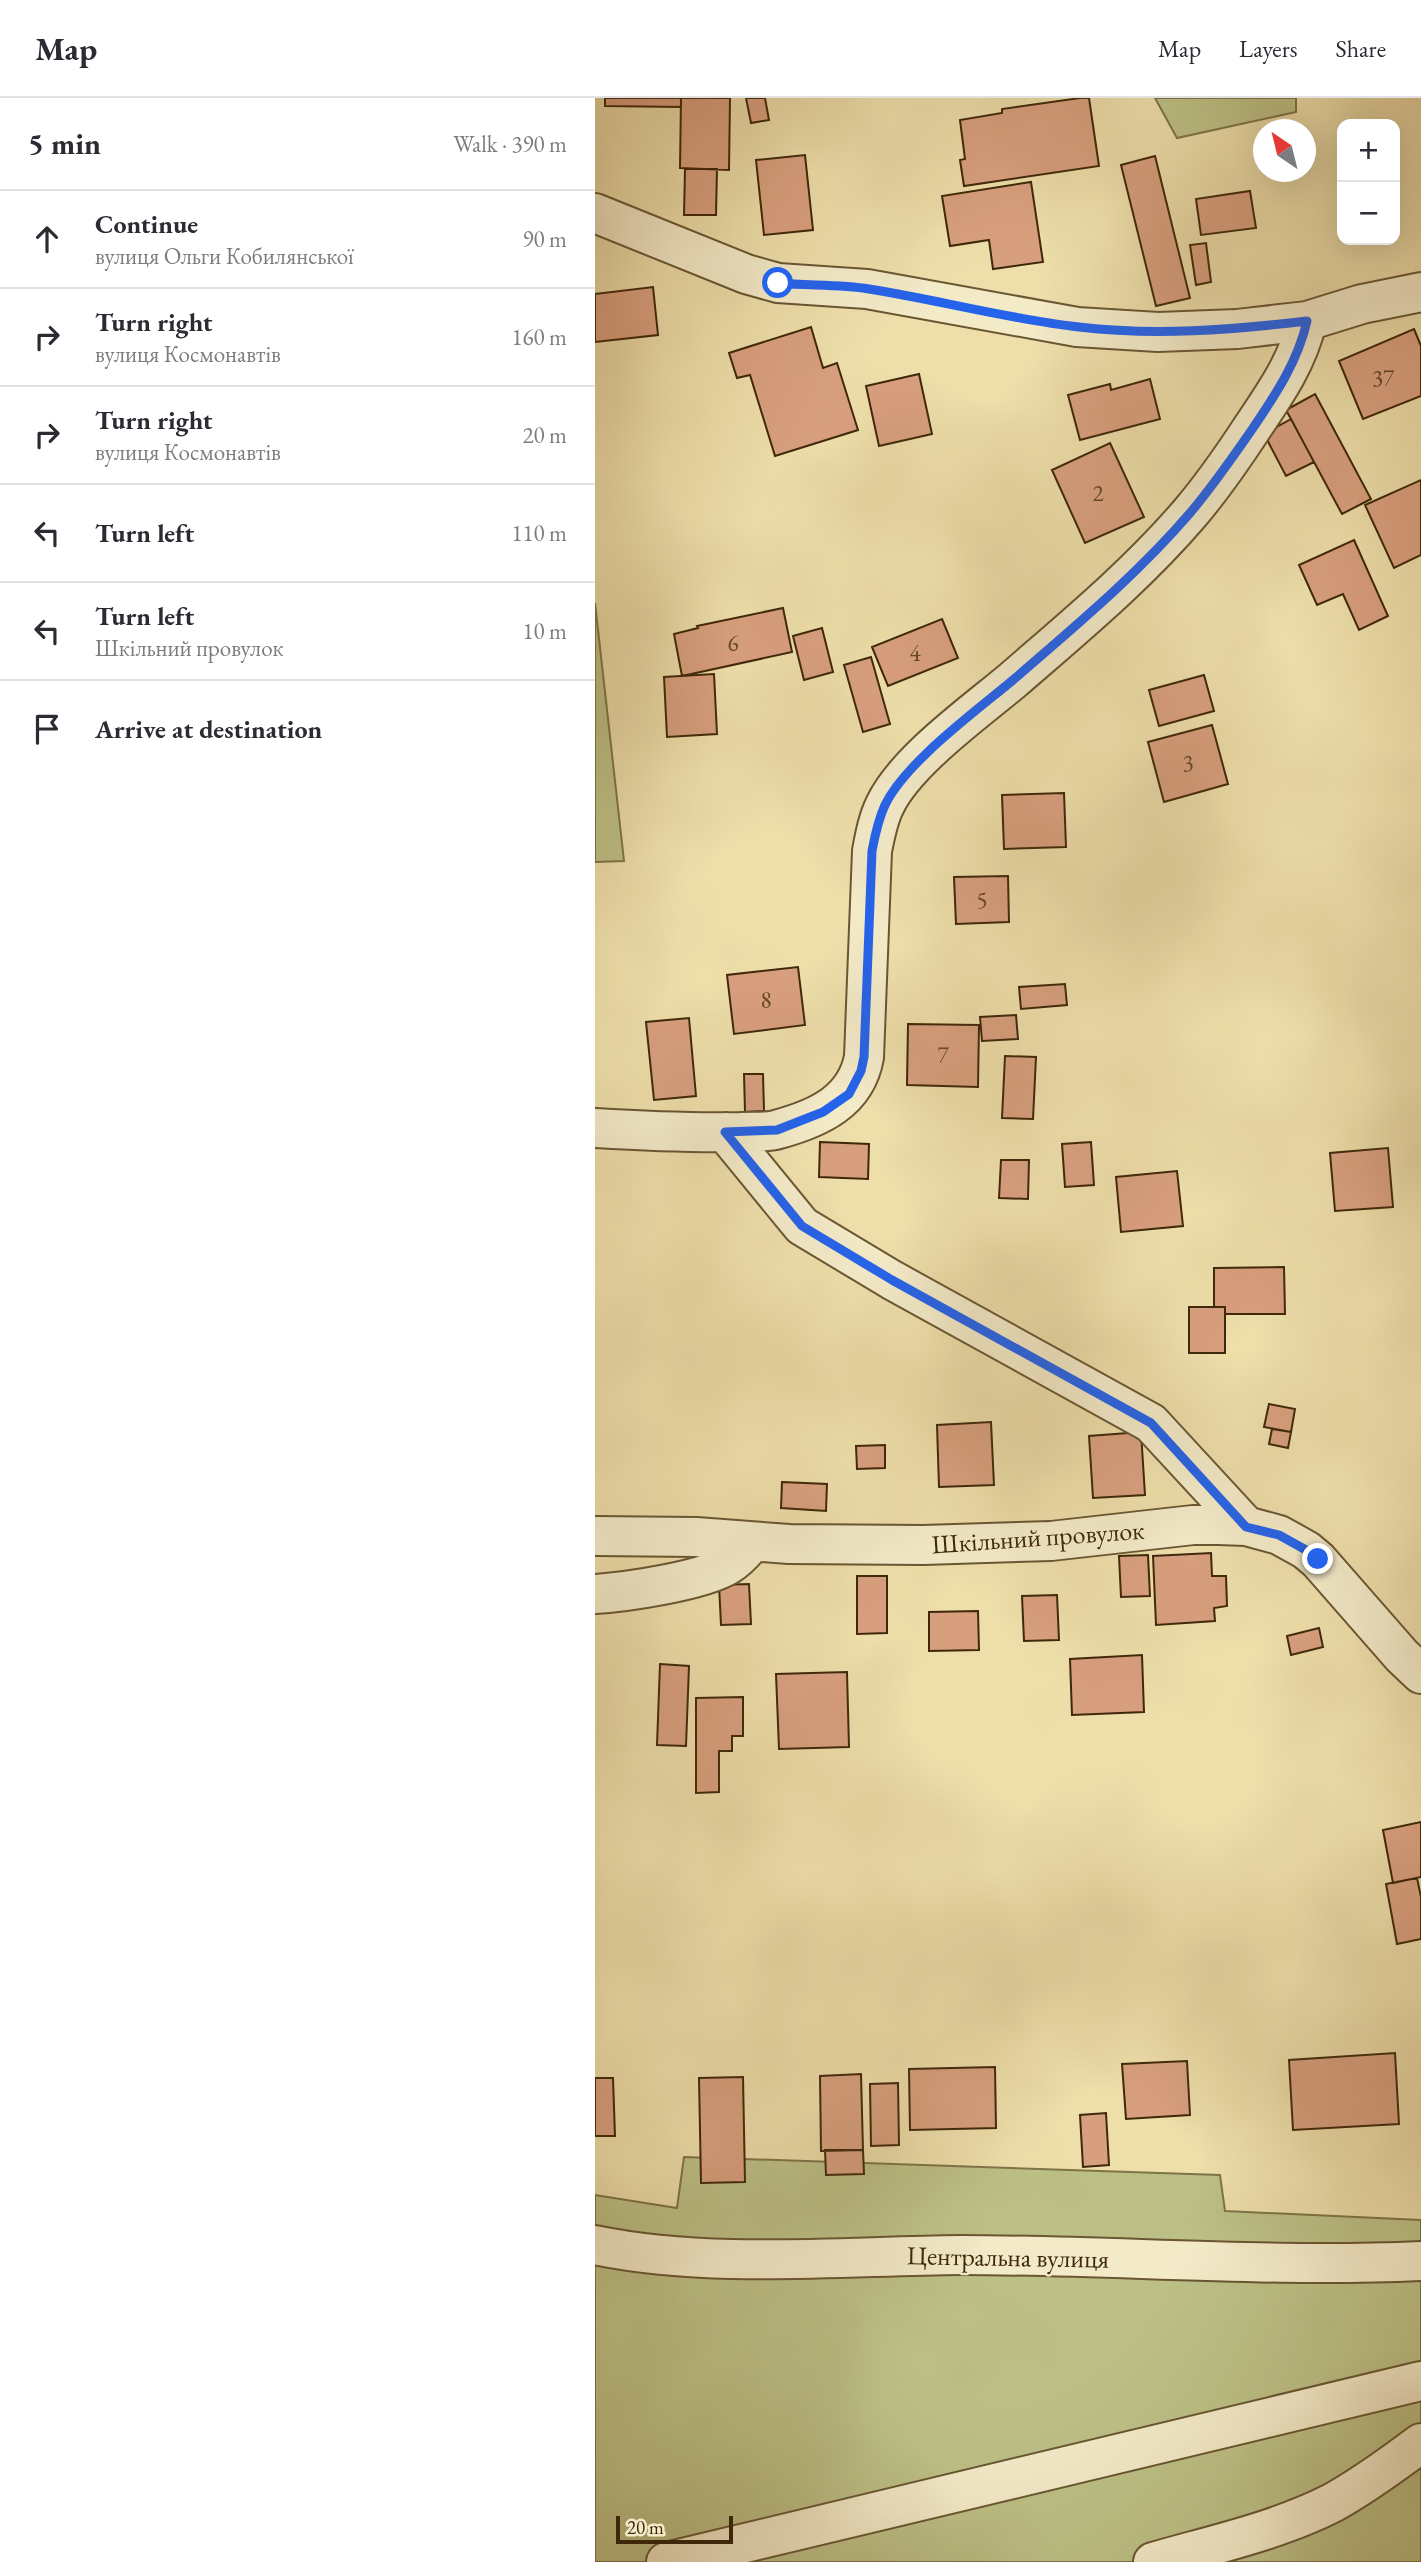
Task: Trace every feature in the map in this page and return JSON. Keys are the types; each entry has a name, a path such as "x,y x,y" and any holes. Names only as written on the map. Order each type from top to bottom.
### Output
{"street":[{"path":"595,213 746,274 778,283 867,289 1050,323 1119,330 1225,330 1307,321 1375,301 1421,292"},
{"path":"595,1128 725,1132 777,1130 823,1112 849,1094 861,1071 864,1057 872,851 877,826 895,788 937,745 1109,596 1156,551 1190,513 1223,472 1284,380 1302,342 1307,321"},
{"path":"725,1132 802,1226 892,1280 1151,1423 1246,1527"},
{"name":"Шкільний провулок","path":"595,1536 696,1537 752,1542 984,1544 1051,1541 1193,1525 1246,1527 1279,1535 1318,1559 1390,1643 1421,1674"},
{"path":"595,1594 665,1584 709,1573 735,1560 752,1542"},
{"name":"Центральна вулиця","path":"595,2245 684,2256 754,2258 962,2255 1312,2262 1421,2261"},
{"path":"666,2562 1421,2381"},
{"path":"1153,2562 1277,2525 1331,2503 1368,2481 1421,2442"}],"green space":[{"path":"1155,98 1296,98 1296,112 1253,119 1253,121 1177,138"},
{"path":"595,603 624,861 595,862"},
{"path":"684,2157 1220,2175 1225,2211 1421,2220 1421,2562 595,2562 595,2195 677,2208"}],"building":[{"path":"605,98 681,98 681,107 605,106"},
{"path":"681,98 730,98 729,170 680,168"},
{"path":"746,98 765,98 769,120 751,123"},
{"path":"1089,98 1099,166 964,186 960,160 965,159 960,120 1002,113 1002,109"},
{"path":"805,155 813,230 764,235 756,160"},
{"path":"1155,156 1190,298 1156,306 1121,165"},
{"path":"685,169 717,169 716,215 684,215"},
{"path":"1031,182 1043,262 993,269 989,240 950,246 942,196"},
{"path":"1250,191 1256,228 1201,235 1196,199"},
{"path":"1206,243 1211,282 1196,285 1190,245"},
{"path":"653,287 658,335 595,342 595,294"},
{"path":"811,327 823,368 837,363 858,430 775,456 750,375 737,378 729,353"},
{"path":"1414,329 1421,346 1421,396 1363,419 1339,361"},
{"path":"919,374 932,434 879,446 866,386"},
{"path":"1150,379 1160,419 1080,440 1068,395 1110,384 1111,390"},
{"path":"1315,394 1371,499 1342,514 1286,410"},
{"path":"1291,419 1314,462 1286,476 1264,434"},
{"path":"1110,443 1144,517 1085,543 1052,470"},
{"path":"1421,480 1421,555 1394,568 1365,505"},
{"path":"1354,540 1388,616 1359,630 1343,594 1317,605 1299,565"},
{"path":"783,608 792,652 682,676 674,634 698,628 697,626"},
{"path":"942,619 958,658 888,686 872,647"},
{"path":"822,628 833,672 804,680 793,636"},
{"path":"871,657 890,724 863,732 844,665"},
{"path":"714,674 717,734 667,737 664,677"},
{"path":"1204,675 1214,711 1159,726 1149,690"},
{"path":"1212,725 1228,784 1164,802 1148,742"},
{"path":"1064,793 1066,847 1004,849 1002,795"},
{"path":"1008,876 1009,922 956,924 954,877"},
{"path":"798,967 805,1025 734,1034 727,975"},
{"path":"1065,984 1067,1005 1021,1009 1019,987"},
{"path":"1016,1015 1018,1039 982,1041 980,1017"},
{"path":"689,1018 696,1096 654,1100 646,1022"},
{"path":"908,1024 979,1025 978,1087 907,1085"},
{"path":"1005,1056 1036,1057 1033,1119 1002,1118"},
{"path":"744,1074 763,1074 764,1111 745,1112"},
{"path":"820,1142 869,1144 868,1179 819,1177"},
{"path":"1091,1142 1094,1185 1065,1187 1062,1144"},
{"path":"1388,1148 1393,1207 1335,1211 1330,1153"},
{"path":"1001,1160 1029,1160 1028,1199 999,1198"},
{"path":"1177,1171 1183,1226 1121,1232 1116,1177"},
{"path":"1284,1267 1285,1314 1225,1314 1225,1307 1214,1307 1214,1268"},
{"path":"1189,1307 1225,1307 1225,1353 1189,1353"},
{"path":"1269,1404 1295,1409 1291,1432 1264,1427"},
{"path":"991,1422 994,1485 939,1487 937,1425"},
{"path":"1272,1429 1291,1432 1288,1448 1269,1444"},
{"path":"1141,1432 1145,1495 1093,1498 1089,1436"},
{"path":"885,1445 885,1468 857,1469 856,1446"},
{"path":"782,1482 827,1484 826,1511 781,1508"},
{"path":"1211,1553 1212,1576 1226,1576 1227,1606 1214,1608 1215,1621 1156,1625 1153,1556"},
{"path":"1148,1555 1150,1596 1121,1597 1119,1556"},
{"path":"857,1576 887,1576 887,1633 857,1634"},
{"path":"749,1584 751,1624 721,1625 719,1585"},
{"path":"1057,1595 1059,1640 1024,1641 1022,1596"},
{"path":"978,1611 979,1650 929,1651 929,1612"},
{"path":"1319,1628 1323,1647 1291,1655 1287,1636"},
{"path":"1142,1655 1144,1712 1072,1715 1070,1659"},
{"path":"660,1664 689,1666 686,1746 657,1745"},
{"path":"847,1672 849,1747 779,1749 776,1674"},
{"path":"743,1697 743,1736 732,1736 732,1751 719,1751 719,1792 696,1793 696,1698"},
{"path":"1421,1822 1421,1877 1393,1883 1383,1830"},
{"path":"1417,1878 1421,1897 1421,1939 1397,1944 1386,1884"},
{"path":"1395,2053 1399,2124 1293,2130 1289,2060"},
{"path":"1187,2061 1190,2115 1126,2119 1122,2064"},
{"path":"995,2067 996,2128 910,2130 909,2069"},
{"path":"861,2074 863,2150 821,2151 820,2076"},
{"path":"743,2077 745,2182 701,2183 699,2078"},
{"path":"595,2078 613,2078 615,2136 595,2136"},
{"path":"898,2083 899,2145 871,2146 870,2084"},
{"path":"1106,2113 1109,2165 1083,2167 1080,2115"},
{"path":"825,2150 863,2150 864,2174 826,2175"}],"route":[{"path":"778,283 867,289 1077,327 1158,332 1237,329 1307,321 1302,342 1284,380 1223,472 1190,513 1156,551 1109,596 937,745 895,788 877,826 872,851 864,1057 857,1081 849,1094 823,1112 777,1130 725,1132 802,1226 892,1280 1151,1423 1246,1527 1279,1535 1318,1559"}]}
